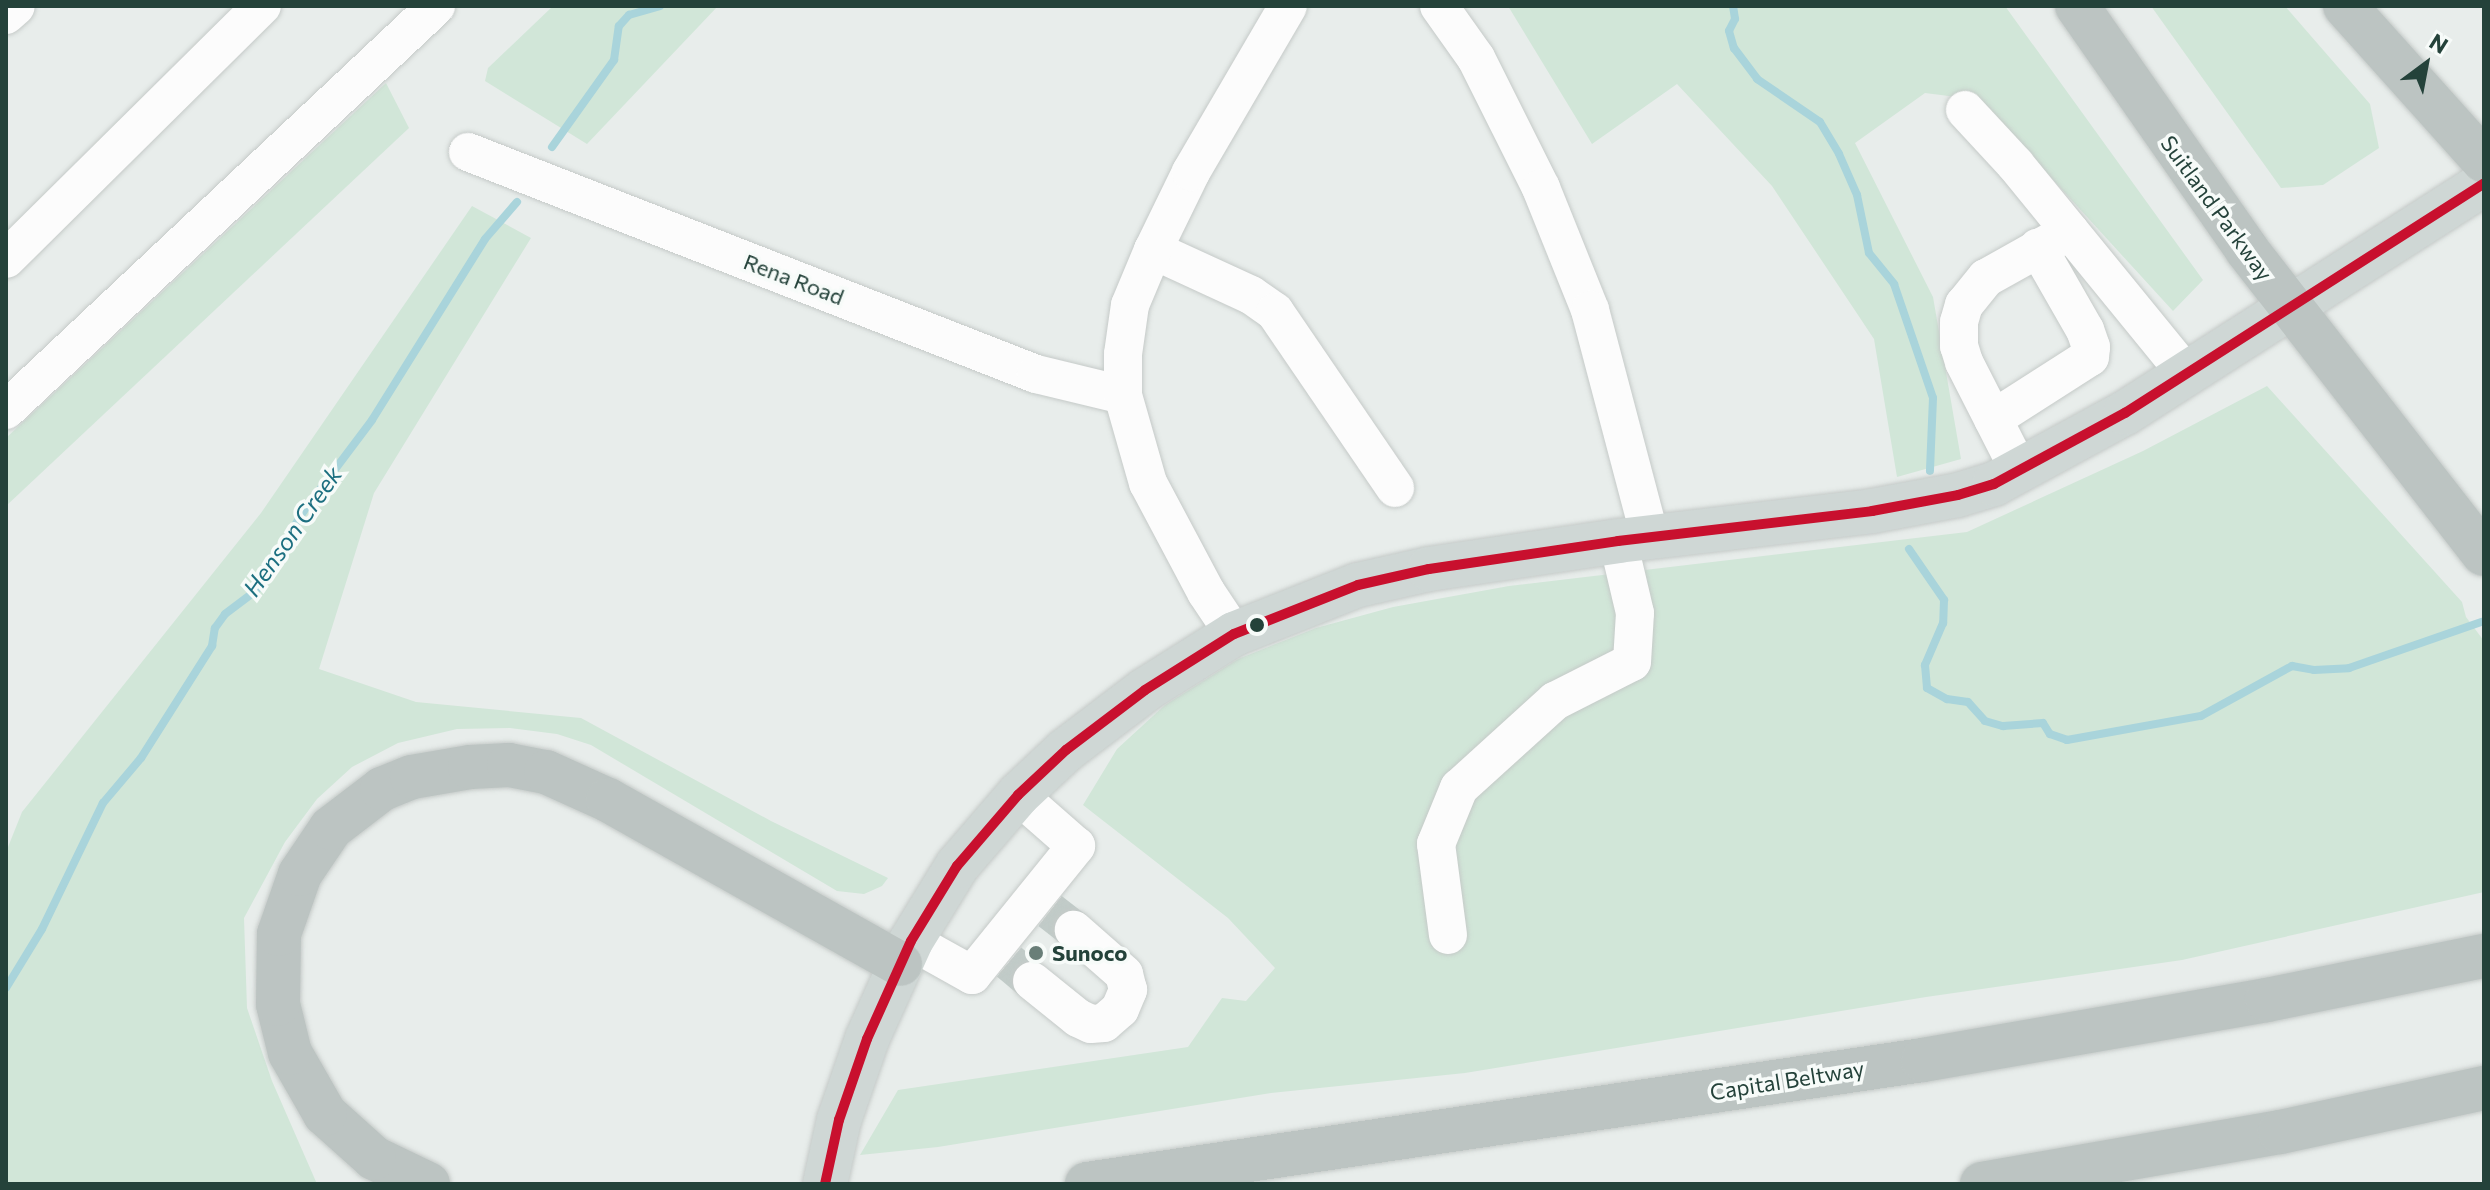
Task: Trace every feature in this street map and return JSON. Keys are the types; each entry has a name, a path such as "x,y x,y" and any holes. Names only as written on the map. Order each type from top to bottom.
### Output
{"highway":[{"name":"Suitland Parkway","path":"2077,6 2195,178 2290,308 2484,554"},
{"path":"2345,6 2484,161"},
{"path":"428,1184 374,1158 325,1114 290,1053 278,1004 279,934 300,874 331,828 382,789 412,777 470,767 509,765 546,772 608,800 906,952"},
{"name":"Capital Beltway","path":"1087,1184 1923,1060 2267,1000 2484,956"},
{"path":"1982,1184 2280,1132 2484,1088"},
{"path":"2021,1184 2072,1169"}],"main road":[{"path":"825,1184 839,1120 856,1067 906,952 957,866 1018,795 1066,750 1123,706 1234,634 1358,585 1429,569 1634,539 1872,511 1958,495 2020,472 2187,375 2484,183"}],"street":[{"path":"6,15 16,6"},
{"path":"6,259 262,6"},
{"path":"6,410 436,6"},
{"path":"1234,634 1206,592 1148,483 1123,395 1123,354 1130,305 1153,250 1191,172 1288,6"},
{"path":"1439,6 1476,58 1541,188 1584,297 1634,539 1635,613 1632,662 1555,701 1459,788 1436,844 1448,935"},
{"path":"1965,110 2054,240 2187,375"},
{"name":"Rena Road","path":"468,152 1036,374 1123,395"},
{"path":"2020,472 1964,362 1959,346 1959,322 1964,305 1986,278 2054,240"},
{"path":"1993,419 2090,357 2091,347 2054,240"},
{"path":"1153,250 1251,295 1275,312 1395,488"},
{"path":"906,952 972,975 1011,964 1052,913 1076,846 1018,795"},
{"path":"1011,964 1078,1018 1091,1024 1104,1023 1120,1009 1128,990 1124,974 1052,913"}],"green space":[{"path":"553,6 718,6 587,144 485,81 488,68"},
{"path":"1508,6 2005,6 2203,280 2173,311 1980,100 1925,93 1855,143 1933,297 1961,459 1897,477 1874,339 1772,186 1677,84 1592,144"},
{"path":"2151,6 2285,6 2370,104 2379,148 2323,185 2281,188"},
{"path":"386,83 409,128 6,506 6,438"},
{"path":"472,206 531,238 374,493 319,669 416,702 581,718 771,821 888,878 882,886 864,894 837,891 591,745 557,734 510,728 457,729 398,743 352,767 317,799 285,842 244,918 247,1008 272,1081 317,1184 6,1184 6,852 22,812 261,513"},
{"path":"2267,386 2462,602 2466,617 2484,641 2484,892 2182,960 1926,997 1465,1073 1271,1093 938,1147 860,1155 898,1090 1188,1047 1222,998 1246,1001 1275,968 1228,918 1083,805 1117,749 1165,705 1238,659 1316,628 1393,607 1509,586 1967,532 2143,451"}],"waterway":[{"name":"Henson Creek","path":"552,147 614,60 619,26 629,15 660,6"},
{"name":"Henson Creek","path":"1733,6 1735,19 1729,31 1734,48 1757,79 1820,122 1839,154 1857,195 1869,253 1894,284 1933,398 1930,471"},
{"name":"Henson Creek","path":"6,988 42,929 103,803 141,758 212,646 215,628 225,614 256,591 303,512 372,420 485,239 517,202"},
{"name":"Henson Creek","path":"1909,549 1944,600 1943,623 1925,665 1927,688 1947,699 1968,702 1985,721 2003,726 2043,723 2050,734 2067,740 2201,716 2292,666 2314,670 2349,668 2481,622"}],"tunnel":[{"path":"1050,911 1074,930"},
{"path":"1009,962 1032,981"}],"transit line":[{"path":"825,1184 839,1120 867,1039 911,941 957,866 1018,795 1066,750 1145,690 1234,634 1358,585 1429,569 1618,541 1872,511 1958,495 1994,484 2125,413 2484,183"}],"place":[{"name":"Sunoco","path":"1036,953"}]}
